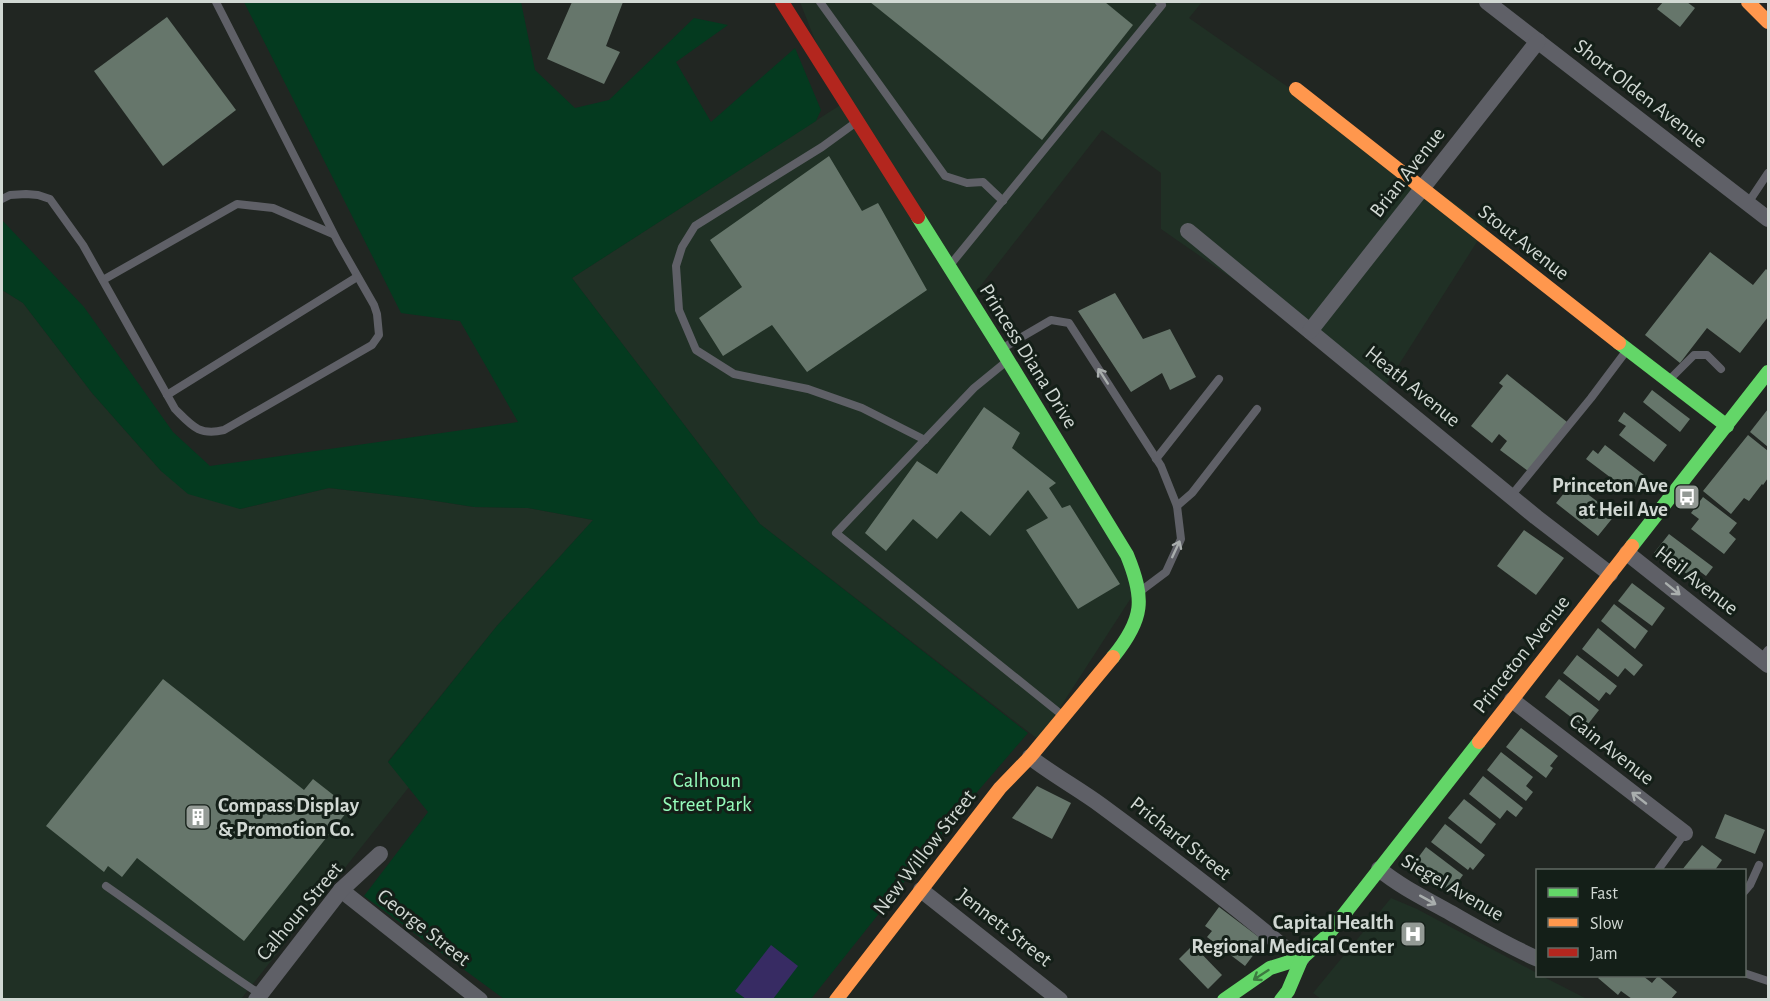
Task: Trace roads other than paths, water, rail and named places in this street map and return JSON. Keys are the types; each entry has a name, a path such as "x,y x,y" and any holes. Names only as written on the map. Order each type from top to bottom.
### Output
{"street":[{"name":"Princess Diana Drive","path":"782,2 1004,355 1127,555 1136,575 1139,612 1131,631 1118,651 1049,734"},
{"name":"Short Olden Avenue","path":"1487,2 1768,219"},
{"path":"1748,2 1768,21"},
{"name":"Brian Avenue","path":"1311,332 1538,41"},
{"name":"Stout Avenue","path":"1296,89 1727,426"},
{"name":"Heath Avenue","path":"1188,231 1511,496 1610,574"},
{"name":"Princeton Avenue","path":"1302,958 1327,936 1768,372"},
{"name":"Heil Avenue","path":"1627,554 1766,658"},
{"name":"Cain Avenue","path":"1512,699 1685,833"},
{"name":"New Willow Street","path":"836,999 1000,788 1049,734"},
{"name":"Prichard Street","path":"1030,757 1099,804 1281,945 1302,958"},
{"name":"Calhoun Street","path":"258,997 341,890 380,854"},
{"name":"Siegel Avenue","path":"1379,869 1410,890 1517,950 1536,958"},
{"name":"George Street","path":"341,890 480,999"},
{"name":"Jennett Street","path":"921,890 1060,999"},
{"path":"1267,999 1288,997 1302,958"},
{"path":"1224,999 1270,968 1302,958"}],"lane":[{"path":"2,199 10,195 26,194 50,199 83,245 175,409 195,429 216,432 224,429 372,345 379,335 374,305 333,234 216,2"},
{"path":"820,2 945,176 967,183 983,182 1003,201"},
{"path":"949,267 1163,3"},
{"path":"858,122 695,226 682,247 676,266 679,310 696,350 734,374 808,389 862,408 925,440"},
{"path":"1748,203 1768,173"},
{"path":"103,280 237,204 273,208 333,234"},
{"path":"167,395 357,277"},
{"path":"1064,716 836,533 1004,355 1051,320 1069,323 1161,466 1177,506 1181,539 1166,572 1139,593"},
{"path":"1511,496 1627,350"},
{"path":"1669,381 1694,355 1707,355 1720,369"},
{"path":"1156,459 1219,379"},
{"path":"1177,506 1192,494 1257,409"},
{"path":"1659,869 1685,833"},
{"path":"1746,890 1759,865"},
{"path":"106,886 258,997"},
{"path":"1746,974 1768,981"}],"place":[{"name":"Princeton Ave at Heil Ave","path":"1687,497"},
{"name":"Compass Display & Promotion Co.","path":"198,817"},
{"name":"Capital Health Regional Medical Center","path":"1413,934"}],"park label":[{"name":"Calhoun Street Park","path":"707,792"}]}
